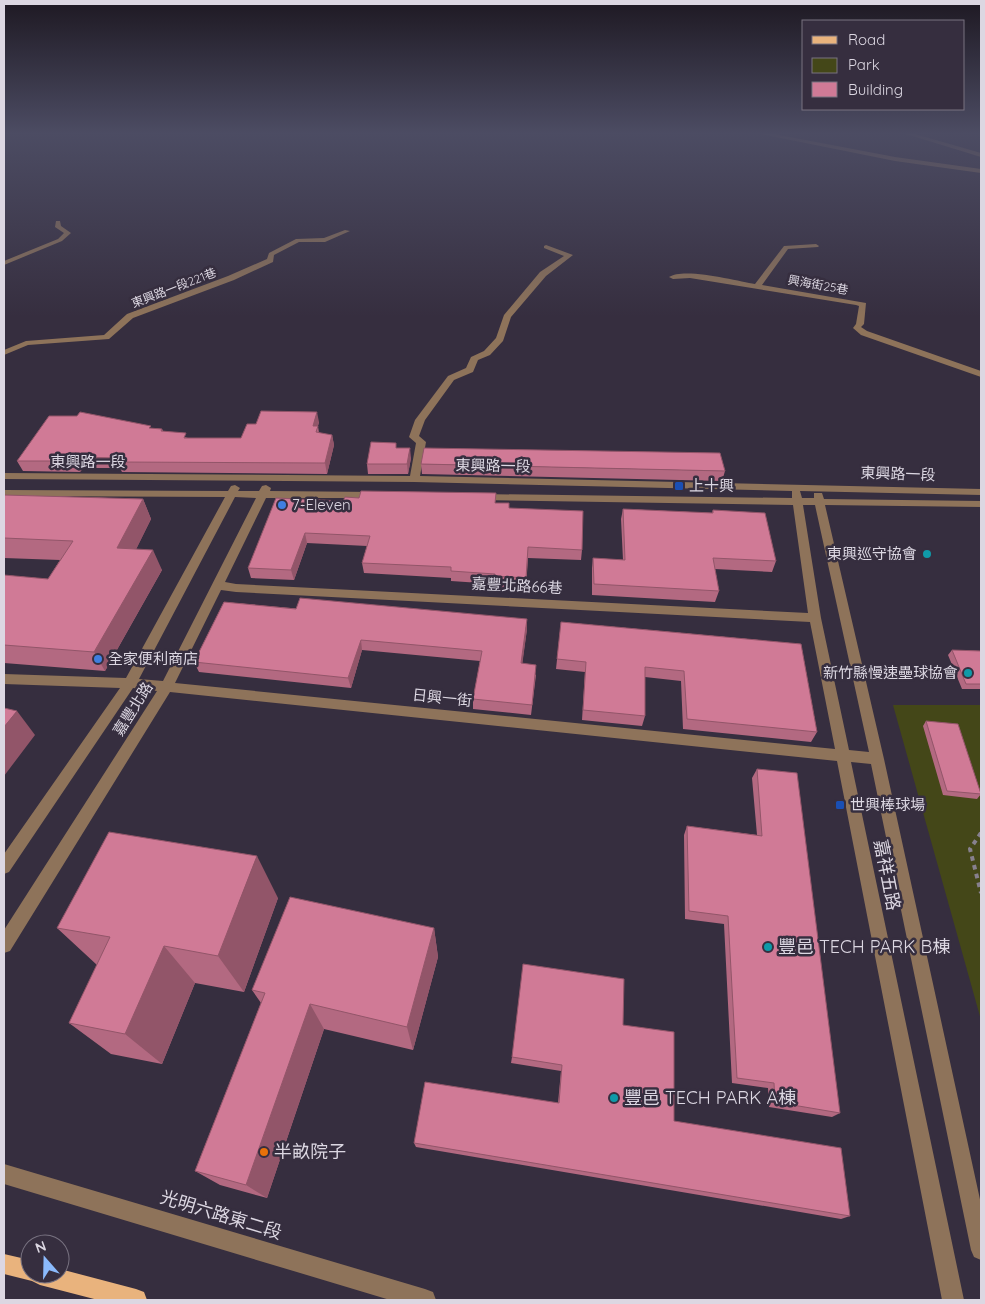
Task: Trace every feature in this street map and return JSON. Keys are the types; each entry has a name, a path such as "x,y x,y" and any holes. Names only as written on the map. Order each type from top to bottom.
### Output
{"main road":[{"path":"4,1264 20,1268"},
{"path":"70,1282 136,1300"}],"street":[{"path":"4,263 60,240 68,233 58,227 58,222"},
{"name":"東興路一段221巷","path":"4,353 26,343 106,337 130,316 231,278 270,260 271,254 298,240 325,240 346,231"},
{"path":"414,479 421,442 414,437 420,420 451,378 470,370 474,359 487,353 500,339 507,317 543,274 569,255 546,246"},
{"path":"758,286 786,247 816,246"},
{"name":"興海街25巷","path":"673,278 690,276 843,300 863,305 860,324 857,328 864,333 981,374"},
{"name":"東興路一段","path":"4,476 414,479 796,494 981,504"},
{"name":"嘉豐北路","path":"4,867 130,683 239,479"},
{"name":"嘉豐北路","path":"4,945 167,686 264,495 269,479"},
{"name":"東興路一段","path":"471,497 981,492"},
{"path":"4,493 383,496"},
{"name":"嘉祥五路","path":"796,494 815,618 953,1300"},
{"name":"嘉祥五路","path":"818,495 877,759 981,1250"},
{"name":"嘉豐北路66巷","path":"217,585 236,588 815,618"},
{"name":"日興一街","path":"4,679 167,686 877,759"},
{"name":"光明六路東二段","path":"4,1174 425,1300"}],"path":[{"path":"981,833 970,850 981,893"}],"green space":[{"path":"893,705 981,705 981,1020"}],"building":[{"path":"261,411 317,412 313,426 318,426 316,432 332,435 325,463 118,462 120,458 78,457 75,461 17,461 49,416 77,416 80,412 151,426 149,428 162,429 161,431 186,433 184,438 241,438 247,424 256,424"},
{"path":"371,442 396,443 396,448 410,448 407,464 367,464"},
{"path":"424,448 720,453 725,471 421,464"},
{"path":"361,491 496,493 495,503 509,503 509,508 583,511 582,550 528,547 526,578 451,571 451,567 362,563 370,536 305,533 291,570 248,568 276,498 343,501 345,497 359,498"},
{"path":"4,495 143,499 117,548 153,550 94,652 4,645 4,575 48,579 73,541 4,538"},
{"path":"623,509 713,513 713,510 765,513 776,561 713,558 719,591 594,584 593,558 625,560"},
{"path":"300,598 527,619 521,663 536,665 532,705 473,699 482,651 361,640 348,678 194,662 224,602 296,609"},
{"path":"561,622 801,644 817,732 687,719 684,671 645,667 645,716 583,710 586,662 557,659"},
{"name":"新竹縣慢速壘球協會","path":"952,650 981,651 981,684 966,684"},
{"path":"4,708 17,711 4,727"},
{"path":"926,721 958,724 981,794 947,791"},
{"name":"豐邑 TECH PARK B棟","path":"757,769 797,773 840,1113 775,1102 774,1083 737,1078 728,916 689,911 687,826 762,836"},
{"path":"109,832 257,856 218,956 164,946 125,1034 69,1023 110,937 57,928"},
{"path":"290,897 434,928 407,1027 310,1004 246,1185 195,1171 265,993 252,990"},
{"name":"豐邑 TECH PARK A棟","path":"523,964 624,979 623,1025 674,1032 674,1121 841,1148 850,1216 414,1143 425,1082 559,1103 562,1065 512,1057"}],"place":[{"name":"上十興","path":"679,486"},
{"name":"7-Eleven","path":"282,505"},
{"name":"東興巡守協會","path":"927,554"},
{"name":"全家便利商店","path":"98,659"},
{"name":"新竹縣慢速壘球協會","path":"968,673"},
{"name":"世興棒球場","path":"840,805"},
{"name":"豐邑 TECH PARK B棟","path":"768,947"},
{"name":"豐邑 TECH PARK A棟","path":"614,1098"},
{"name":"半畝院子","path":"264,1152"}]}
